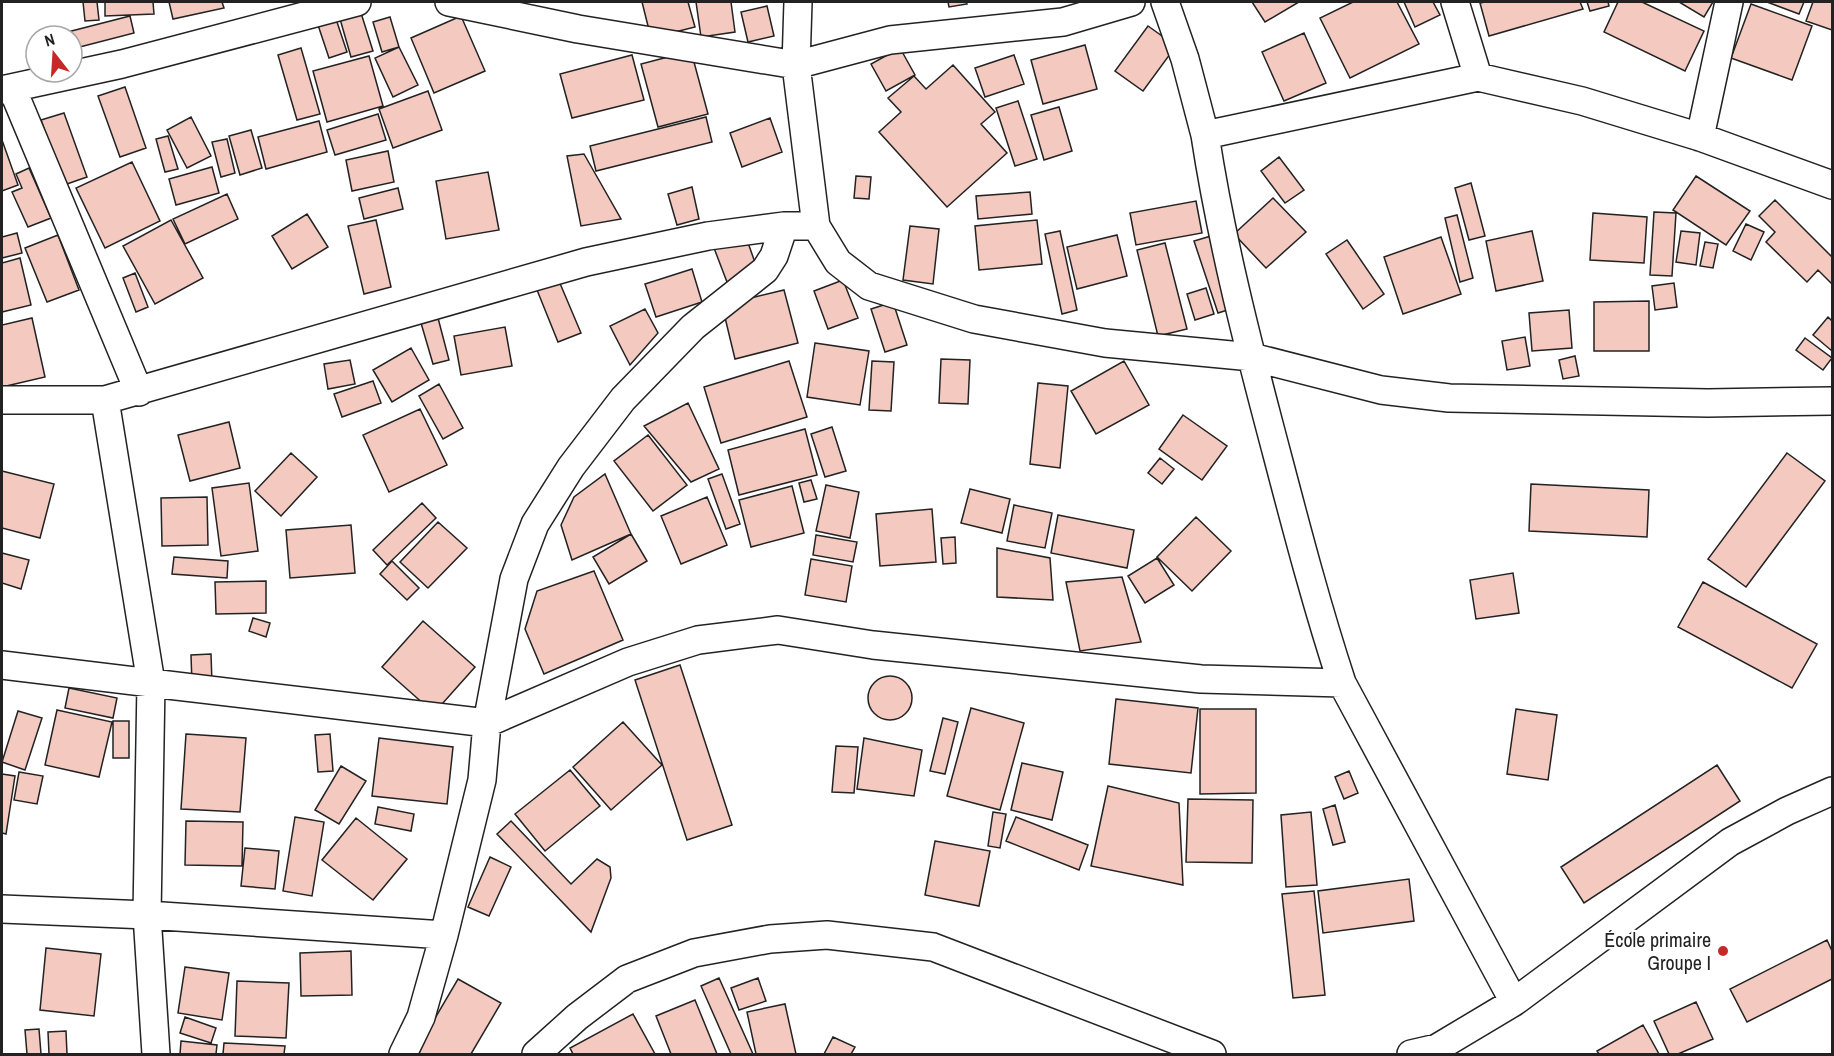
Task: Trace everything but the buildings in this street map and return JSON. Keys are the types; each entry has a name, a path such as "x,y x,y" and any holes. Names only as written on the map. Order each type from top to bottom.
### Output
{"street":[{"path":"139,392 7,89 122,64 357,2"},
{"path":"449,2 578,29 796,65 890,40 1063,22 1131,2"},
{"path":"798,2 796,65 816,225 838,262 869,286 974,319 1105,343 1252,357 1381,390 1449,398 1708,403 1833,401"},
{"path":"1166,2 1185,59 1204,135 1212,181 1252,357 1316,603 1342,683 1514,1002"},
{"path":"1455,2 1478,77"},
{"path":"1700,137 1729,2"},
{"path":"1204,135 1478,77 1582,100 1700,137 1833,185"},
{"path":"2,400 105,400 586,262 708,236 784,226 816,225"},
{"path":"404,1054 421,1017 444,935 482,780 487,723 514,579 535,524 571,467 623,399 693,327 765,270 774,256 784,226"},
{"path":"105,400 151,683 147,915 156,1054"},
{"path":"2,665 487,723 638,659 698,640 778,630 873,645 1201,679 1342,683"},
{"path":"1411,1054 1437,1048 1514,1002 1730,842 1787,811 1833,791"},
{"path":"2,909 147,915 444,935"},
{"path":"536,1054 577,1017 627,979 694,954 770,939 827,935 933,947 1212,1054"}],"place":[{"name":"École primaire Groupe I","path":"1723,951"}]}
